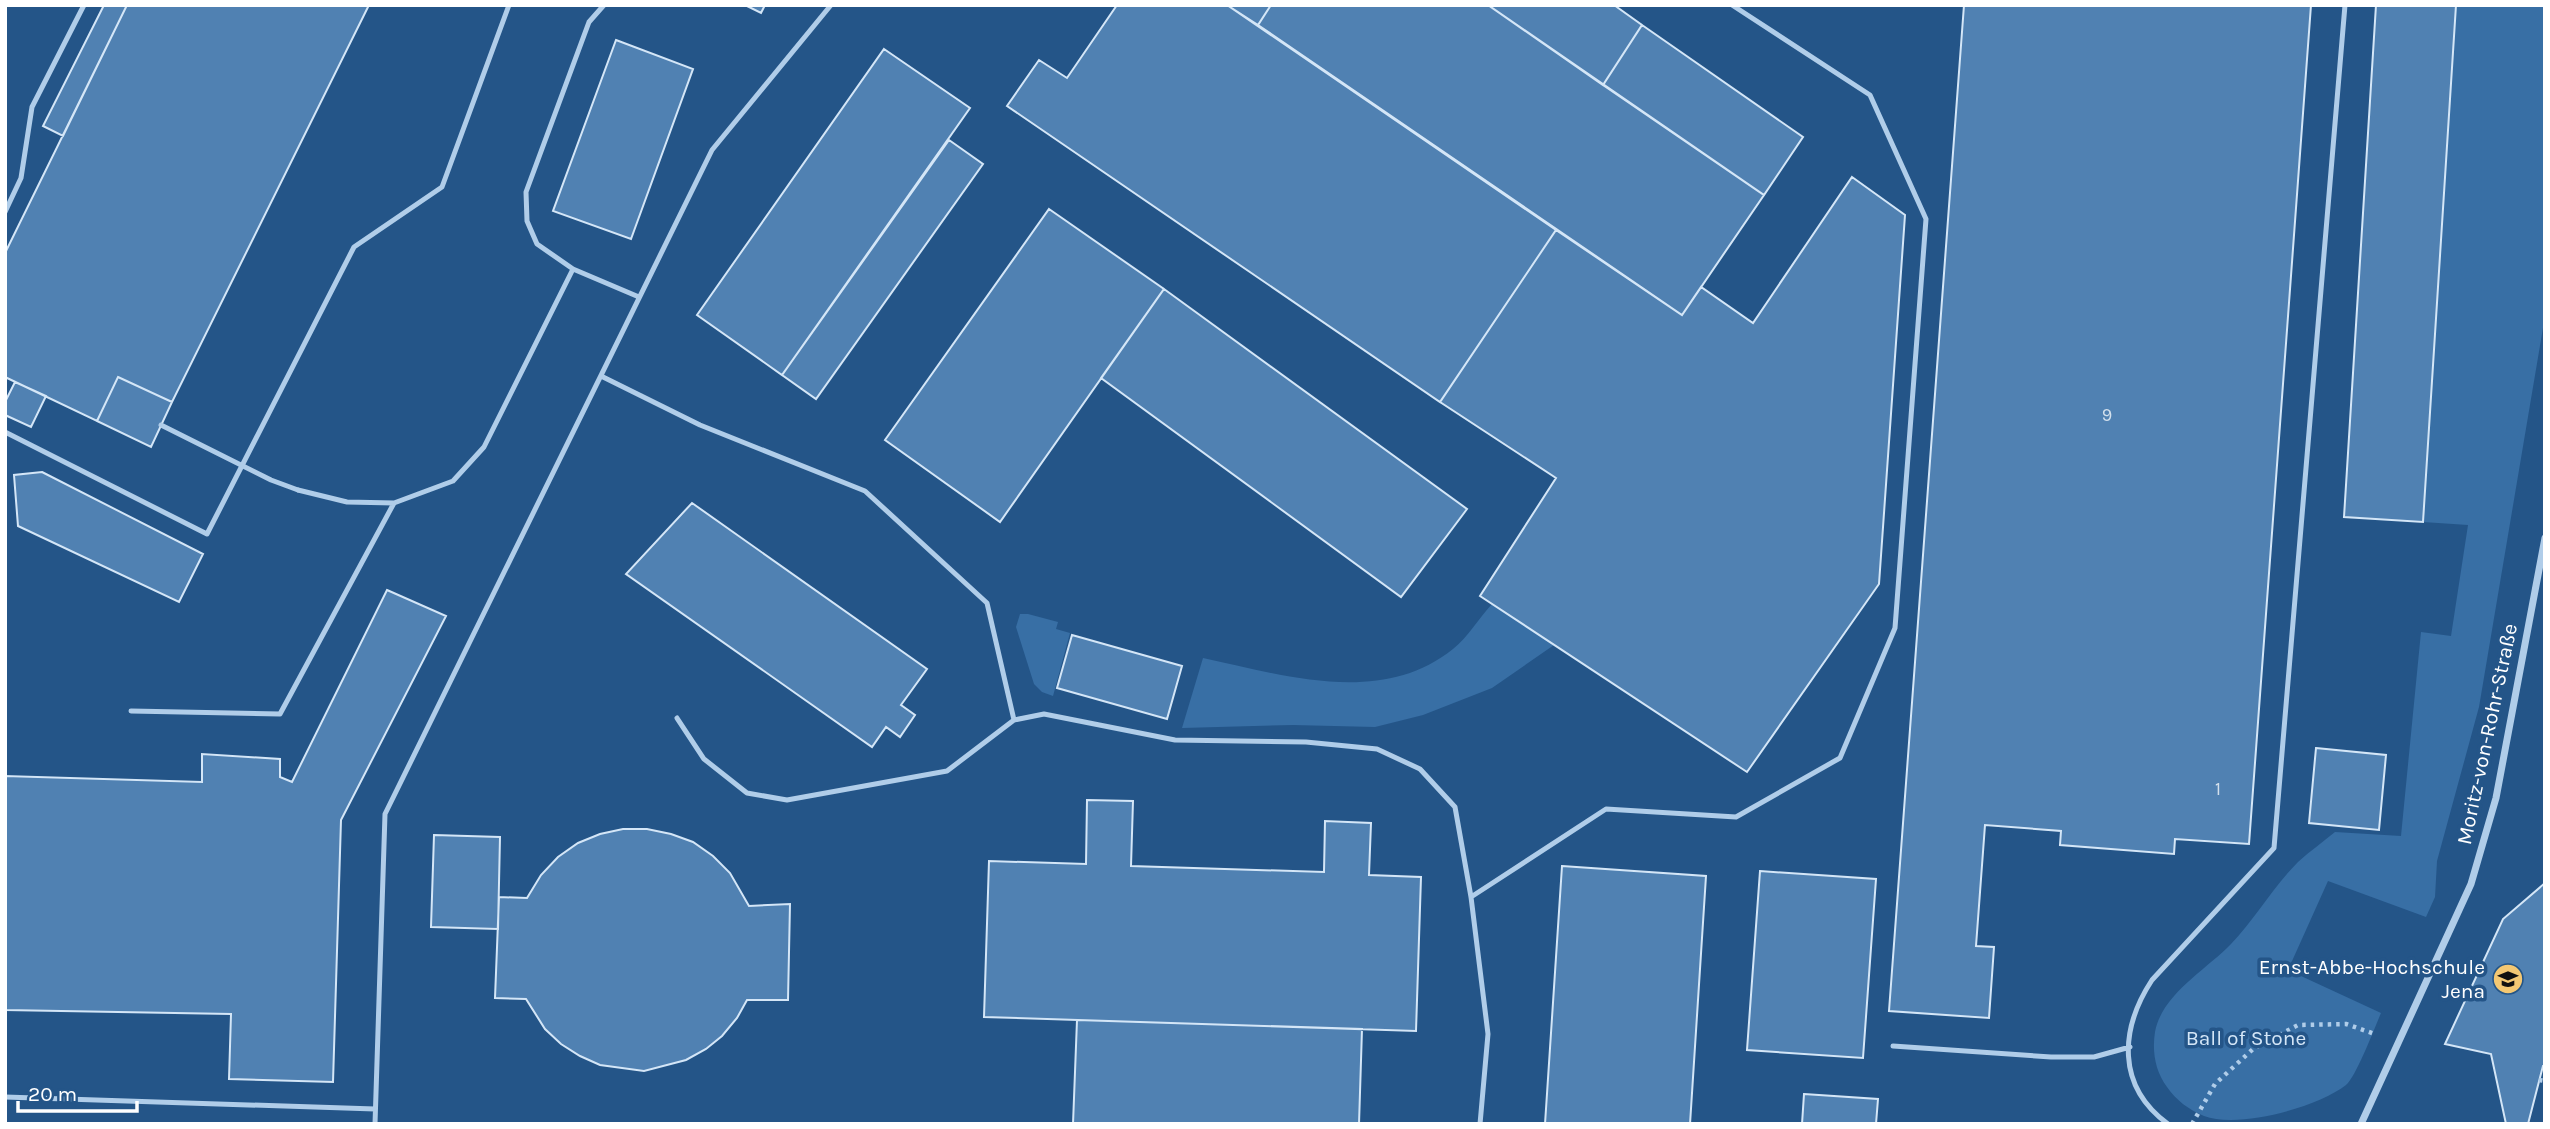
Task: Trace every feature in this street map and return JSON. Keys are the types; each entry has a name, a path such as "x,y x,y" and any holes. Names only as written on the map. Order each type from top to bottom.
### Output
{"street":[{"name":"Moritz-von-Rohr-Straße","path":"2361,1124 2474,872 2496,798 2545,538"}],"lane":[{"path":"5,212 21,178 32,107 85,5"},
{"path":"5,432 207,534 354,247 442,187 509,5"},
{"path":"604,5 589,22 526,192 527,221 537,244 573,269 639,297"},
{"path":"375,1124 384,814 712,150 831,5"},
{"path":"1471,897 1606,809 1736,817 1840,758 1895,628 1926,219 1870,95 1732,5"},
{"path":"2168,1124 2145,1103 2134,1087 2129,1067 2133,1020 2141,998 2152,980 2274,848 2345,5"},
{"path":"161,425 271,480 347,502 394,503 453,481 484,447 573,269"},
{"path":"601,376 700,425 865,491 987,603 1014,720"},
{"path":"131,711 280,714 394,503"},
{"path":"677,718 704,759 747,793 787,800 947,771 1014,720 1044,714 1175,740 1306,742 1377,748 1420,769 1455,807 1471,897 1488,1034 1480,1124"},
{"path":"1893,1046 2051,1057 2094,1057 2130,1047"},
{"path":"5,1097 375,1109"}],"path":[{"path":"2192,1124 2216,1084 2253,1049 2298,1025 2346,1024 2400,1041"}],"green space":[{"name":"Ball of Stone","path":"2456,5 2545,5 2545,316 2479,707 2437,861 2435,897 2426,917 2328,881 2288,970 2381,1013 2350,1080 2317,1101 2278,1114 2237,1120 2204,1116 2188,1108 2174,1096 2157,1068 2154,1046 2159,1018 2176,994 2240,934 2298,862 2335,832 2401,836 2421,632 2451,636 2468,525 2423,522"},
{"path":"1492,604 1554,645 1492,688 1423,715 1375,727 1293,725 1182,728 1203,658 1298,678 1331,682 1363,682 1395,677 1425,667 1453,649"},
{"path":"1020,614 1058,622 1056,629 1070,633 1053,696 1042,692 1034,684 1016,627"}],"building":[{"path":"104,5 127,5 63,136 43,126"},
{"path":"127,5 369,5 172,402 118,377 97,421 5,377 5,253"},
{"path":"745,5 765,5 761,13"},
{"path":"1117,5 1227,5 1556,230 1440,402 1007,106 1039,60 1067,78"},
{"path":"1227,5 1271,5 1258,25"},
{"path":"1271,5 1488,5 1764,195 1682,315 1258,25"},
{"path":"1488,5 1614,5 1642,25 1603,85"},
{"path":"1964,5 2311,5 2249,844 2175,839 2174,854 2060,845 2061,831 1985,825 1976,946 1994,947 1989,1018 1889,1011"},
{"path":"2376,5 2456,5 2423,522 2344,517"},
{"path":"1642,25 1803,137 1764,195 1603,85"},
{"path":"616,40 693,69 631,239 553,211"},
{"path":"884,49 970,108 782,375 697,315"},
{"path":"949,140 983,164 816,399 782,375"},
{"path":"1852,177 1905,215 1879,584 1747,772 1480,596 1556,478 1440,402 1556,230 1682,315 1701,287 1753,323"},
{"path":"1049,209 1164,289 1000,522 885,440"},
{"path":"1164,289 1467,509 1401,597 1101,378"},
{"path":"118,377 172,402 151,447 97,421"},
{"path":"15,382 46,396 31,427 5,415 5,402"},
{"path":"42,472 203,554 179,602 18,526 14,475"},
{"path":"692,503 927,669 901,705 915,715 900,737 886,727 872,747 626,574"},
{"path":"387,590 446,616 341,820 333,1082 229,1079 231,1014 5,1010 5,776 202,782 202,754 280,759 280,777 292,782"},
{"path":"1072,635 1182,666 1167,719 1057,688"},
{"path":"2316,748 2386,755 2379,830 2309,823"},
{"path":"1087,800 1133,801 1131,866 1324,872 1325,821 1371,823 1369,875 1421,877 1416,1031 984,1017 989,861 1086,864"},
{"path":"623,829 647,829 693,842 713,856 730,873 749,906 790,904 788,1000 747,1000 722,1036 706,1049 686,1060 644,1071 600,1065 580,1056 561,1044 545,1029 526,999 495,998 499,897 527,898 541,875 558,857 578,843"},
{"path":"434,835 500,837 498,929 431,927"},
{"path":"1562,866 1706,876 1690,1124 1545,1124"},
{"path":"1760,871 1876,879 1863,1058 1747,1050"},
{"path":"2545,883 2545,1066 2528,1124 2506,1124 2491,1054 2445,1044 2503,919"},
{"path":"1077,1020 1362,1029 1359,1124 1073,1124"},
{"path":"1804,1094 1878,1099 1876,1124 1802,1124"}],"place":[{"name":"Ernst-Abbe-Hochschule Jena","path":"2508,979"}]}
